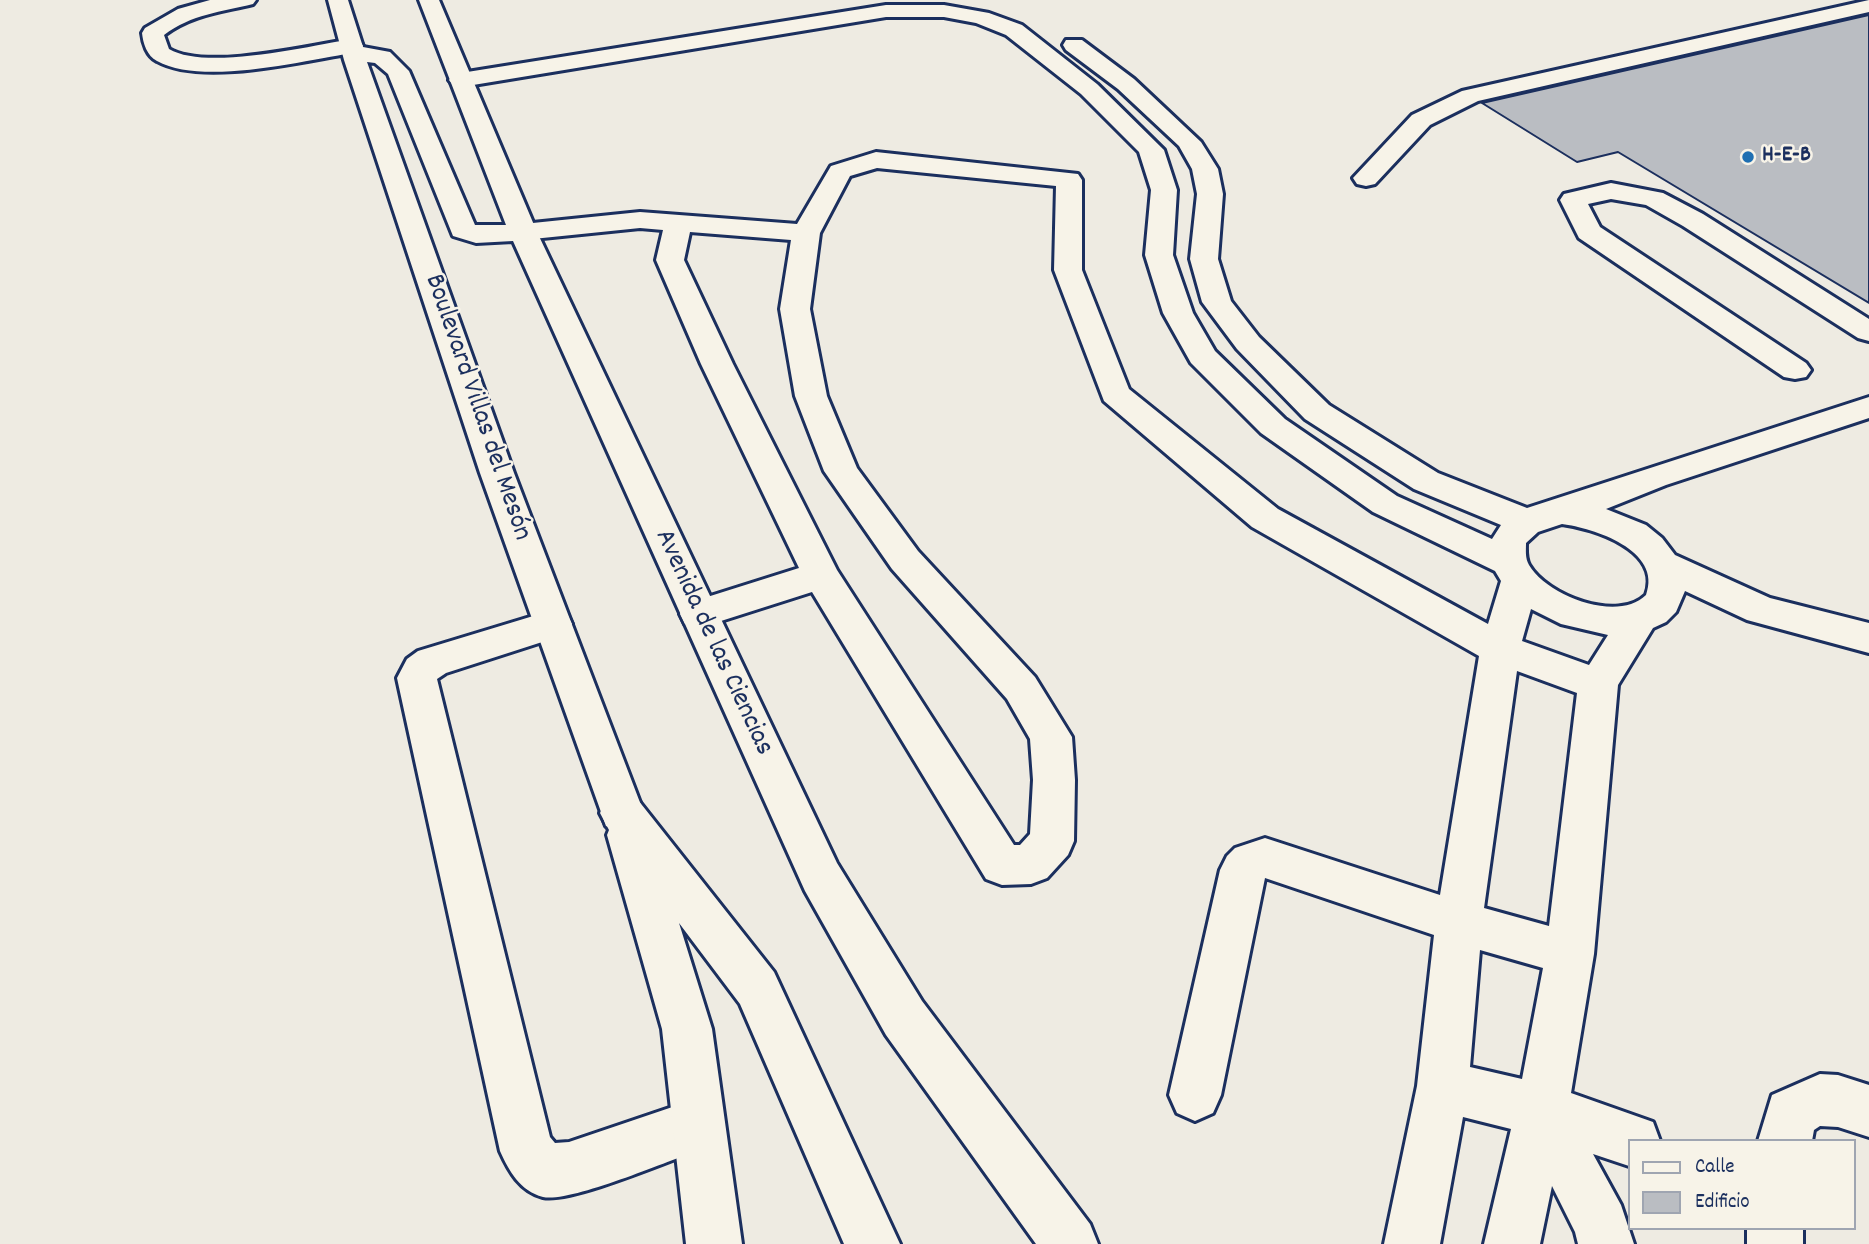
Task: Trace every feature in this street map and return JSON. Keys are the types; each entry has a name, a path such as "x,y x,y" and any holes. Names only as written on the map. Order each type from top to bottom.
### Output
{"main road":[{"path":"246,0 187,11 153,33 155,45 163,55 184,63 214,65 353,50 382,57 398,71 458,226 463,230 476,235 640,220 806,233"},
{"name":"Boulevard Villas del Mesón","path":"338,0 493,460 622,813"},
{"name":"Avenida de las Ciencias","path":"429,0 523,232 821,877 904,1018 1070,1244"},
{"path":"458,71 856,0"},
{"path":"964,0 1009,8 1046,24 1126,85 1189,142 1205,169 1210,194 1204,259 1217,302 1248,343 1317,412 1426,481 1524,522"},
{"path":"1366,178 1422,120 1470,96 1869,6"},
{"path":"458,71 887,11 944,11 981,18 1014,30 1089,89 1151,150 1164,190 1159,255 1178,313 1202,355 1273,426 1385,504 1515,571 1538,596 1562,609 1588,618 1615,621 1648,614 1760,610"},
{"path":"678,224 670,260 717,364 821,575 1002,866 1031,864 1052,841 1054,780 1051,737 1021,688 905,560 841,471 811,396 795,309 806,233 839,171 855,164 876,160 1069,180 1068,270 1115,394 1265,518 1500,649 1598,684"},
{"path":"1164,190 1210,194"},
{"path":"1796,370 1589,232 1573,200 1611,191 1654,199 1693,220 1869,332"},
{"path":"1202,355 1248,343"},
{"path":"1562,512 1654,477 1869,407"},
{"path":"1512,1244 1542,1110 1570,954 1598,684 1648,614 1667,597 1670,581 1658,556 1654,477"},
{"path":"1412,1244 1443,1086 1460,922 1500,649 1515,571 1507,546 1511,532 1540,514 1586,514 1632,533 1658,556 1760,610 1869,638"},
{"path":"699,614 821,575"},
{"path":"553,624 432,662 421,670 417,678 527,1151 544,1170 569,1169 699,1124"},
{"path":"622,813 687,1029 714,1244"},
{"path":"622,813 757,988 872,1244"},
{"path":"1195,1096 1243,870 1251,862 1265,858 1460,922 1570,954"},
{"path":"1443,1086 1542,1110 1628,1139"},
{"path":"1785,1139 1791,1114 1808,1102 1837,1099 1869,1111"},
{"path":"1542,1110 1601,1225 1606,1244"}],"building":[{"name":"H-E-B","path":"1869,15 1869,303 1618,152 1577,162 1482,103"}],"place":[{"name":"H-E-B","path":"1748,157"}]}
